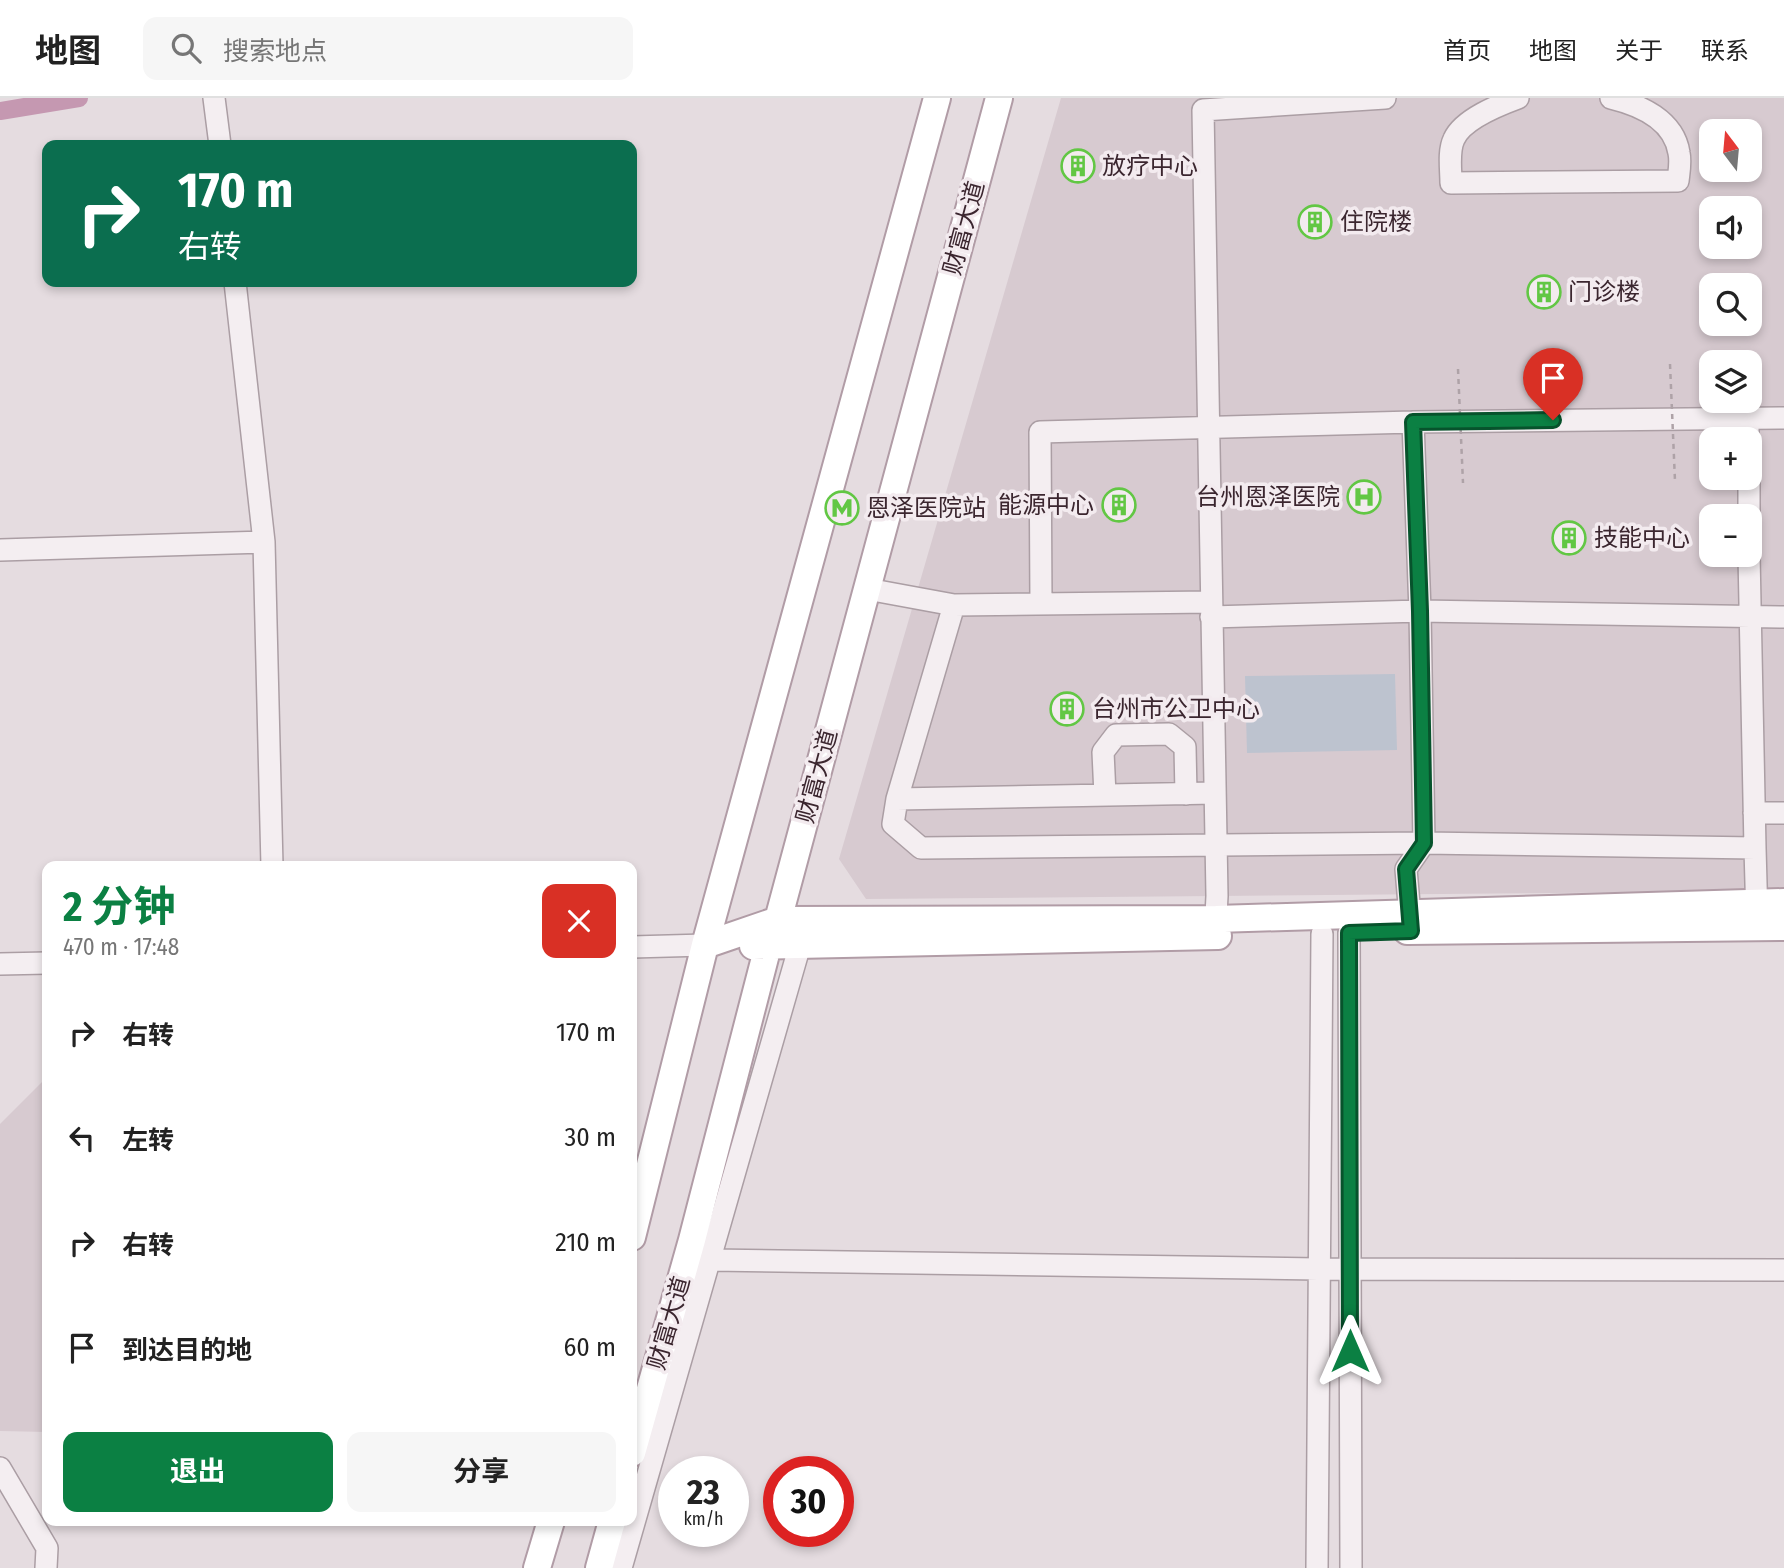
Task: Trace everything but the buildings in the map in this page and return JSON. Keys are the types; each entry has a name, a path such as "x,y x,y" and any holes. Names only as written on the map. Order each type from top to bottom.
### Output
{"main road":[{"path":"637,1217 705,945 937,98"},
{"name":"财富大道","path":"637,1434 692,1240 768,946 778,920 999,98"},
{"path":"705,945 768,946 1410,923 1766,919 1784,902"},
{"path":"705,945 778,920 1215,928 1322,934 1349,933 1410,923"},
{"path":"537,1568 550,1526"},
{"path":"599,1568 611,1526"}],"street":[{"path":"214,98 219,140"},
{"path":"1215,928 1216,845 1203,110 1385,98"},
{"path":"1518,98 1495,107 1469,123 1454,139 1451,183 1678,181 1679,153 1668,126 1642,108 1611,98"},
{"path":"236,287 264,542 272,861"},
{"path":"1041,603 1040,432 1413,422 1748,423 1784,418"},
{"path":"1410,923 1406,869 1424,843 1413,422"},
{"path":"0,550 264,542"},
{"path":"1749,567 1755,848 1766,919"},
{"path":"867,589 954,605 1041,603 1211,610 1784,617"},
{"path":"954,605 897,799 893,824 921,848 1424,843 1755,848"},
{"path":"1105,795 1103,752 1116,735 1156,734 1169,734 1185,747 1186,794"},
{"path":"897,799 1215,793"},
{"path":"1754,813 1784,813"},
{"path":"1349,933 1351,1568"},
{"path":"1317,1568 1322,934"},
{"path":"637,947 705,945"},
{"path":"637,1513 800,945"},
{"path":"0,964 42,963"},
{"path":"711,1259 1349,1270 1784,1270"},
{"path":"0,1468 47,1548 46,1568"},
{"path":"621,1568 633,1526"}],"path":[{"path":"1671,364 1675,481"},
{"path":"1458,369 1463,483"}],"shaded area":[{"name":"台州恩泽医院","path":"1061,98 1784,98 1784,891 866,899 839,859"},
{"path":"1395,674 1397,750 1247,753 1245,676"},
{"path":"42,1082 42,1432 0,1431 0,1124"}],"waterway":[{"path":"0,111 79,98"}],"place":[{"name":"放疗中心","path":"1078,166"},
{"name":"住院楼","path":"1315,222"},
{"name":"门诊楼","path":"1544,292"},
{"name":"台州恩泽医院","path":"1364,497"},
{"name":"能源中心","path":"1119,505"},
{"name":"恩泽医院站","path":"842,508"},
{"name":"技能中心","path":"1569,538"},
{"name":"台州市公卫中心","path":"1067,709"}],"route":[{"path":"1350,1351 1349,933 1411,931 1406,869 1424,843 1413,422 1553,420"}]}
